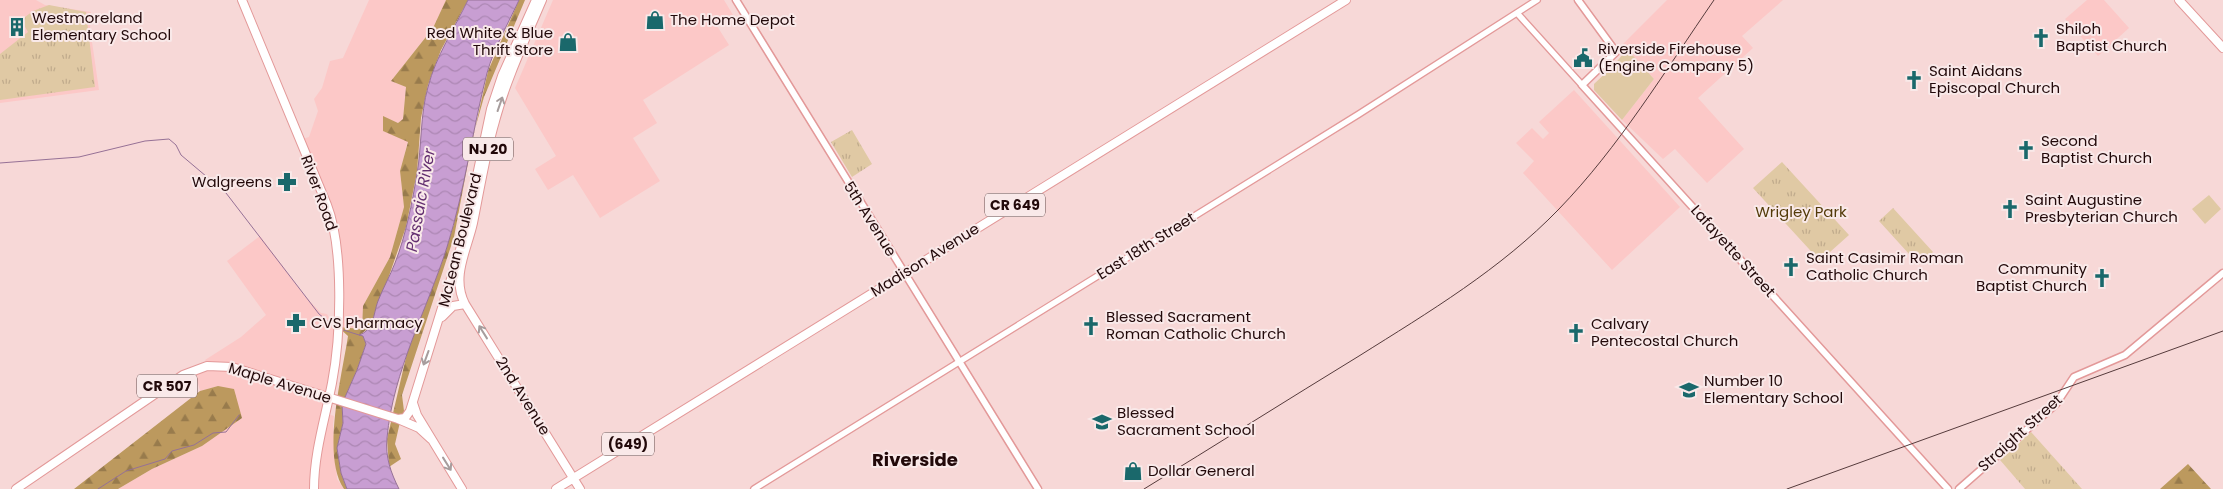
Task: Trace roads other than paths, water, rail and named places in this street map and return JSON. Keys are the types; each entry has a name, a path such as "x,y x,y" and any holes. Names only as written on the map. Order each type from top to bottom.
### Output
{"main road":[{"name":"River Road","path":"242,0 333,224 338,334 328,398 315,461 314,489"},
{"name":"McLean Boulevard","path":"413,396 439,321 464,237 491,109 502,76 536,0"},
{"name":"McLean Boulevard","path":"465,304 460,292 459,276 492,133 507,83 542,0"},
{"name":"5th Avenue","path":"736,0 1038,489"},
{"name":"Madison Avenue","path":"556,489 1346,0"},
{"path":"1578,0 1616,52 1582,85"},
{"path":"2180,0 2223,48"},
{"name":"Lafayette Street","path":"1582,85 1948,489"},
{"name":"Straight Street","path":"1959,489 2056,404 2074,377 2125,355 2223,273"},
{"path":"439,321 454,306 465,304"},
{"name":"2nd Avenue","path":"465,304 580,489"},
{"name":"Maple Avenue","path":"16,489 183,375 200,367 219,365 232,367 398,419 419,428 432,440"},
{"path":"398,419 408,414 413,396"},
{"path":"413,396 415,412 462,489"}],"street":[{"name":"East 18th Street","path":"754,489 1344,124 1536,0"},
{"name":"Lafayette Street","path":"1517,13 1582,85"}],"water":[{"name":"Passaic River","path":"468,0 519,0 497,45 487,73 453,226 439,271 403,365 390,413 387,452 389,465 399,489 347,489 341,473 337,448 343,423 342,404 366,344 363,336 359,335 368,330 370,326 378,301 399,252 408,219 419,163 425,98 431,76 440,53"}],"waterway":[{"path":"0,163 79,157 145,141 169,139 176,145 181,155 226,193 319,314 334,326"},
{"path":"340,329 359,335"},
{"path":"98,489 126,471 165,459 172,451 194,445 213,433 226,432 239,415"}],"railway":[{"path":"1144,489 1412,323 1489,270 1537,231 1602,160 1641,108 1714,0"},
{"path":"1787,489 2223,331"}],"place":[{"name":"The Home Depot","path":"655,20"},
{"name":"Westmoreland Elementary School","path":"17,27"},
{"name":"Shiloh Baptist Church","path":"2041,38"},
{"name":"Red White & Blue Thrift Store","path":"568,42"},
{"name":"Riverside Firehouse (Engine Company 5)","path":"1583,58"},
{"name":"Saint Aidans Episcopal Church","path":"1914,80"},
{"name":"Second Baptist Church","path":"2026,150"},
{"name":"Walgreens","path":"287,182"},
{"name":"Saint Augustine Presbyterian Church","path":"2010,209"},
{"name":"Saint Casimir Roman Catholic Church","path":"1791,267"},
{"name":"Community Baptist Church","path":"2102,278"},
{"name":"CVS Pharmacy","path":"296,323"},
{"name":"Blessed Sacrament Roman Catholic Church","path":"1091,326"},
{"name":"Calvary Pentecostal Church","path":"1576,333"},
{"name":"Number 10 Elementary School","path":"1689,390"},
{"name":"Blessed Sacrament School","path":"1102,422"},
{"name":"Dollar General","path":"1133,471"}],"district":[{"name":"Riverside","path":"915,460"}],"park label":[{"name":"Wrigley Park","path":"1801,212"}]}
